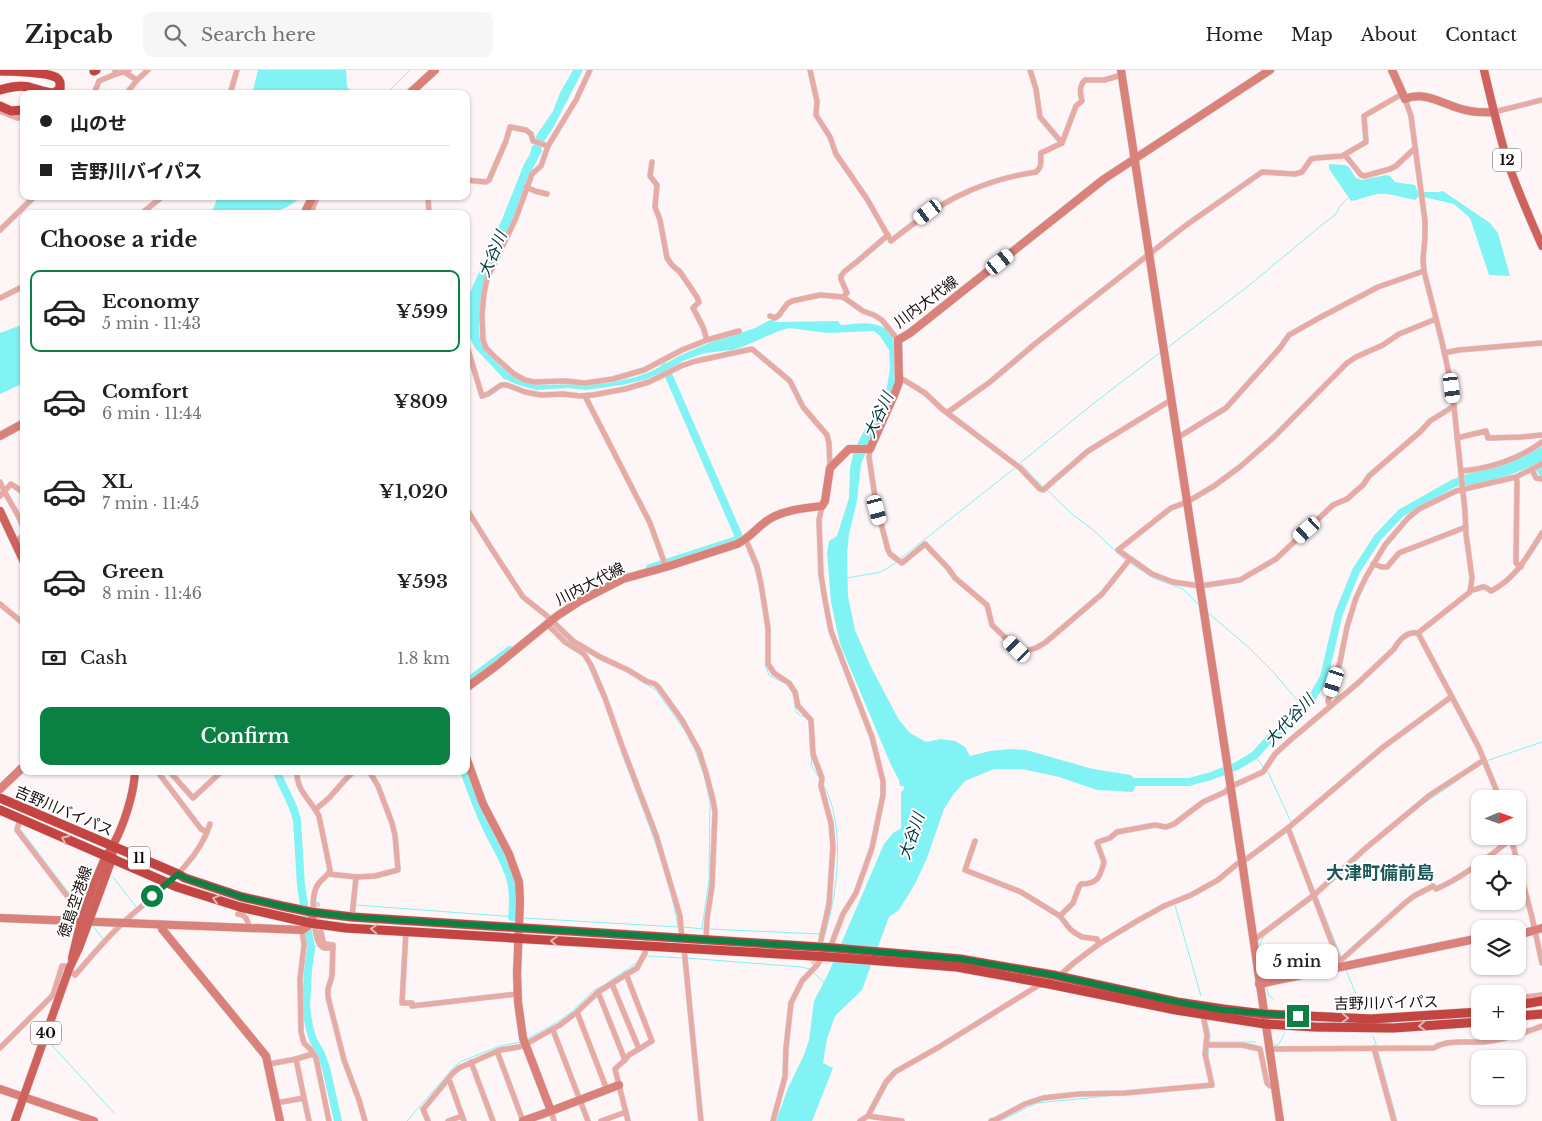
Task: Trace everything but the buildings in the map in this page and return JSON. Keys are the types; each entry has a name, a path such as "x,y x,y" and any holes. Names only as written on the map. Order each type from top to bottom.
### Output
{"highway":[{"path":"0,71 28,72 54,76 58,78 60,85 58,90"},
{"path":"0,90 24,86 38,90"},
{"path":"0,106 11,110 20,110"},
{"name":"吉野川バイパス","path":"0,798 185,878 242,897 282,906 310,921 353,914 519,925 684,947 881,956 1051,979 1223,1010 1264,1014 1371,1019 1471,1013"},
{"name":"吉野川バイパス","path":"0,810 167,883 240,907 346,928 645,949 684,947 707,937 829,953"},
{"name":"吉野川バイパス","path":"1051,979 1176,1010 1265,1024 1384,1028 1471,1022"},
{"path":"1526,1005 1542,1001"},
{"path":"1526,1007 1542,1007"},
{"path":"1526,1017 1542,1014"},
{"path":"1526,1018 1542,1018"}],"main road":[{"name":"12","path":"1484,70 1510,169 1542,246"},
{"path":"0,510 20,553"},
{"name":"徳島空港線","path":"15,1121 69,969 79,948 82,921 113,847 129,802 135,775"}],"street":[{"path":"129,90 148,70"},
{"path":"231,90 237,70"},
{"path":"413,90 435,70"},
{"path":"590,70 576,100 546,146 541,166 532,174 516,218 487,280 482,315 482,334 486,348 514,374 525,380 534,382 565,381 585,383 644,370 682,350 738,331"},
{"path":"810,70 817,101 816,115 830,138 836,154 867,199 891,240 928,212 968,191 998,180 1036,172 1042,164 1041,154 1062,143 1076,106 1082,101 1080,88 1082,83 1085,80 1104,80 1121,73 1280,1121"},
{"path":"1030,70 1036,89 1040,116 1062,143"},
{"name":"川内大代線","path":"869,449 896,393 899,377 897,338 910,333 1104,179 1270,70"},
{"path":"1392,70 1411,116 1425,221 1424,271 1452,388 1472,590"},
{"path":"96,90 99,81 116,72 126,71 137,80"},
{"path":"948,412 990,382 1185,226 1262,172 1295,174 1302,172 1310,159 1336,158 1366,142 1364,116 1404,97 1426,96 1465,110 1483,113 1542,100"},
{"path":"0,111 20,118"},
{"path":"470,180 486,182 490,180 510,127 526,130 531,134 533,141 546,146"},
{"path":"1345,154 1362,175 1365,176 1396,166 1415,148"},
{"path":"652,162 650,176 656,185 655,207 660,220 665,252 672,265 680,272 698,298 699,302 693,308 703,326 707,340"},
{"path":"526,187 547,194"},
{"path":"21,210 31,200"},
{"path":"146,210 158,200"},
{"path":"0,230 20,211"},
{"path":"844,296 847,292 841,276 888,236"},
{"path":"1177,438 1226,408 1285,340 1319,318 1378,288 1424,271"},
{"path":"0,298 20,288"},
{"path":"770,316 775,318 787,304 798,299 820,295 844,296 863,311 882,320 897,338"},
{"path":"1436,319 1399,334 1383,345 1347,363 1275,436 1241,466 1214,486 1187,502 1171,508 1118,550 1159,578 1183,584 1200,586 1240,580 1268,565 1333,506 1347,499 1363,485 1369,476 1430,421 1454,406"},
{"path":"1444,353 1542,343"},
{"path":"470,356 482,396 501,385 541,395 585,396 635,386 696,360 749,348 754,350 790,381 803,407 827,435 830,468 825,501 819,520 820,566 826,608 840,658 872,737 883,781 883,795 872,848 856,892 843,914 829,953 802,981 792,1003 785,1077 773,1121"},
{"path":"899,377 926,393 1020,468 1043,490 1088,451 1171,400"},
{"path":"585,396 650,523 666,568"},
{"path":"0,436 20,425"},
{"path":"1458,438 1486,431 1488,438 1542,435"},
{"path":"1461,473 1521,455 1542,442"},
{"path":"830,468 849,449 869,449 877,510 888,550 902,563 925,544 955,578 987,605 992,625 1021,651 1035,649 1046,642 1102,594 1130,559"},
{"path":"1330,706 1328,701 1356,598 1385,545 1408,518 1419,509 1463,488 1516,477 1537,467"},
{"path":"1537,467 1536,478 1542,479"},
{"path":"1516,477 1516,563 1521,567"},
{"path":"0,482 2,494 20,522"},
{"path":"2,494 11,484 20,490"},
{"name":"川内大代線","path":"470,685 549,621 580,601 623,580 666,568 746,540 771,518 805,508 822,506"},
{"path":"470,514 519,592 572,641 655,684 690,734 699,751 715,812 712,886 706,925 707,937"},
{"path":"1373,564 1382,567 1387,566 1399,553 1466,527"},
{"path":"1060,916 1073,903 1081,884 1093,884 1096,881 1104,862 1098,842 1110,838 1117,832 1155,825 1166,827 1174,824 1203,802 1225,792 1230,784 1263,772 1275,754 1364,678 1394,649 1404,636 1413,632 1418,633 1472,590 1486,586 1491,591 1510,580 1521,567 1542,533"},
{"path":"15,542 20,538"},
{"path":"746,540 757,566 761,584 768,628 768,664 774,673 789,682 798,706 811,720 813,754 822,778 821,786 831,823 833,847 831,884 826,921 821,940"},
{"path":"0,604 20,621"},
{"path":"549,621 565,642 588,658 605,698 656,835 680,916 701,1121"},
{"path":"1418,633 1484,760 1496,790"},
{"path":"860,1121 868,1116 886,1082 894,1072 947,1042 1039,985 1060,975 1100,944 1164,906 1198,892 1218,880 1288,828 1382,748 1451,697"},
{"path":"1254,940 1314,895 1366,848 1430,795 1484,760"},
{"path":"470,768 483,804 514,866 519,882 520,914 517,994 524,1041 554,1121"},
{"path":"0,789 20,770"},
{"path":"160,775 201,830 207,832"},
{"path":"173,775 193,798 218,775"},
{"path":"297,775 300,790 316,809 319,816 329,874"},
{"path":"316,809 329,798 350,775"},
{"path":"329,1121 316,1058 304,1043 301,1032 300,979 304,945 316,888 321,880 329,874 356,877 376,876 398,870 392,823 378,786 371,775"},
{"path":"20,819 17,830 77,909 82,921"},
{"path":"0,1048 53,995 62,966 65,966 75,975 123,922 178,874 205,839 210,824"},
{"path":"1288,828 1340,964"},
{"path":"975,841 965,870 1021,892 1060,916 1075,933 1082,937 1097,939 1100,944"},
{"path":"1340,964 1414,896 1433,886 1436,889 1449,883 1503,845"},
{"path":"1513,845 1538,929 1542,964"},
{"path":"353,914 356,877"},
{"path":"317,902 321,880"},
{"path":"238,914 243,915 249,923 248,928"},
{"path":"0,918 248,928 310,921"},
{"path":"310,921 322,944"},
{"path":"161,925 162,929 266,1057 280,1121"},
{"path":"1526,933 1538,929"},
{"path":"406,931 402,1003 412,1003 412,1006 517,994"},
{"path":"322,932 322,944"},
{"path":"1259,984 1340,964 1471,940"},
{"path":"322,944 333,944 332,976 328,997 344,1060 365,1121"},
{"path":"428,1121 424,1112 424,1106 459,1068 497,1051 553,1030 577,1012 598,992 634,970 645,949"},
{"path":"798,987 797,983 809,972 813,964"},
{"path":"626,974 652,1040 629,1055 615,1069 628,1121"},
{"path":"612,984 638,1049"},
{"path":"598,992 625,1060"},
{"path":"1526,997 1542,995"},
{"path":"577,1012 607,1090"},
{"path":"992,1121 1025,1104 1044,1098 1212,1085 1205,1054 1208,1044 1203,1015"},
{"path":"1526,1030 1542,1026"},
{"path":"553,1030 588,1121"},
{"path":"1269,1049 1434,1048 1440,1044 1491,1040"},
{"path":"1208,1044 1242,1045 1260,1049 1267,1083 1270,1086 1274,1085"},
{"path":"1374,1048 1394,1121"},
{"path":"497,1051 523,1121 619,1085"},
{"path":"266,1057 296,1059 314,1054"},
{"path":"296,1059 309,1121"},
{"path":"471,1062 494,1121"},
{"path":"448,1081 463,1118 448,1121"},
{"path":"0,1089 94,1121"},
{"path":"276,1103 304,1098"},
{"path":"602,1121 626,1112"},
{"path":"868,1116 902,1121"}],"water":[{"path":"258,70 346,70 347,87 350,90 253,90"},
{"name":"大谷川","path":"573,70 583,70 553,128 541,146 542,151 527,179 515,215 484,281 479,327 482,346 500,366 515,376 546,385 610,383 652,371 681,355 709,343 755,328 772,319 775,322 838,321 841,325 868,323 885,329 889,332 894,342 895,382 894,389 861,464 857,501 849,534 847,555 848,596 855,630 871,667 899,720 910,733 926,742 941,739 955,741 965,747 970,756 990,751 1026,750 1093,769 1131,775 1137,782 1133,792 1097,790 1059,777 1022,769 994,769 965,781 944,809 927,858 915,884 899,910 889,917 862,990 835,1016 827,1039 823,1063 833,1068 812,1121 776,1121 809,1040 814,1001 828,974 884,844 893,833 901,828 901,792 904,786 900,786 840,644 831,602 827,553 829,541 837,536 849,498 850,468 853,455 860,438 886,392 890,369 889,350 880,336 874,331 828,333 789,328 732,350 705,353 685,360 647,379 622,385 586,390 567,388 536,390 504,379 475,348 470,338 470,293 524,164 532,146 535,144 536,136 553,111 560,93"},
{"path":"1329,164 1345,165 1349,167 1356,178 1362,180 1386,175 1390,176 1395,182 1415,185 1418,192 1443,191 1490,223 1498,233 1510,276 1489,275 1470,218 1454,204 1419,196 1415,200 1383,194 1351,201 1329,169"},
{"path":"216,200 298,200 280,210 212,210"},
{"path":"20,326 20,385 0,394 0,333"},
{"path":"1542,446 1542,461 1532,466 1491,481 1458,486 1457,477 1490,468"}],"waterway":[{"path":"390,90 410,70"},
{"path":"1167,348 1247,287 1336,214 1348,198"},
{"path":"1019,464 1161,352"},
{"path":"650,568 740,539 665,367"},
{"path":"1535,461 1542,472"},
{"path":"1021,464 1044,488"},
{"path":"900,559 1016,467"},
{"name":"大代谷川","path":"1127,782 1189,782 1237,766 1255,755 1271,737 1311,700 1324,677 1339,613 1356,571 1378,537 1401,513 1454,483 1467,480"},
{"path":"1047,490 1126,561"},
{"path":"750,557 756,572"},
{"path":"847,578 881,572 897,562"},
{"path":"1130,563 1153,578 1183,589 1200,606"},
{"path":"1207,612 1247,646 1274,673 1304,708"},
{"path":"470,680 510,650"},
{"path":"588,665 599,691"},
{"path":"765,665 769,675 784,683"},
{"path":"639,680 656,690 685,731"},
{"path":"794,700 796,712 805,717"},
{"path":"688,737 704,775 710,802 709,880 702,928"},
{"path":"1486,761 1542,742"},
{"path":"621,751 661,860 674,905 678,927"},
{"path":"811,755 812,767 820,779"},
{"path":"1255,755 1263,767"},
{"path":"1266,770 1291,822"},
{"path":"7,788 21,775"},
{"path":"278,775 297,820 301,886 311,949 306,1007 309,1026 313,1040 326,1068 338,1121"},
{"path":"466,775 484,822 508,871 513,891 512,917"},
{"path":"1426,802 1460,779"},
{"path":"823,784 835,818 838,858 830,917 825,934"},
{"path":"21,830 81,909"},
{"path":"1297,845 1315,892"},
{"path":"1341,957 1317,896 1367,850"},
{"path":"113,877 136,907"},
{"path":"1286,919 1313,899"},
{"path":"356,905 516,917"},
{"path":"1175,905 1201,996"},
{"path":"523,918 679,927"},
{"path":"93,926 103,939"},
{"path":"683,927 704,929"},
{"path":"708,929 821,934"},
{"path":"1264,980 1262,971 1265,968 1260,943 1265,935"},
{"path":"311,949 318,945"},
{"path":"647,956 683,958"},
{"path":"687,958 810,969"},
{"path":"527,1039 570,1013 594,990 638,962"},
{"path":"1346,970 1363,1011"},
{"path":"813,972 825,983"},
{"path":"1266,986 1269,996 1274,999"},
{"path":"1208,1025 1210,1043"},
{"path":"1274,1045 1278,1045 1285,1033"},
{"path":"1373,1036 1377,1047"},
{"path":"407,1121 455,1066 462,1061 500,1046 521,1042"},
{"path":"1212,1042 1256,1042"},
{"path":"51,1044 114,1113"},
{"path":"1208,1058 1209,1047"},
{"path":"1378,1051 1397,1121"},
{"path":"1197,1089 1214,1087"},
{"path":"1000,1121 1037,1103 1108,1096"}],"tunnel":[{"path":"317,902 321,932"},
{"path":"813,964 821,940"}],"district":[{"name":"大津町備前島","path":"1380,873"}],"route":[{"path":"152,896 178,874 242,897 311,912 352,917 834,948 960,959 1053,975 1223,1010 1298,1016"}]}
